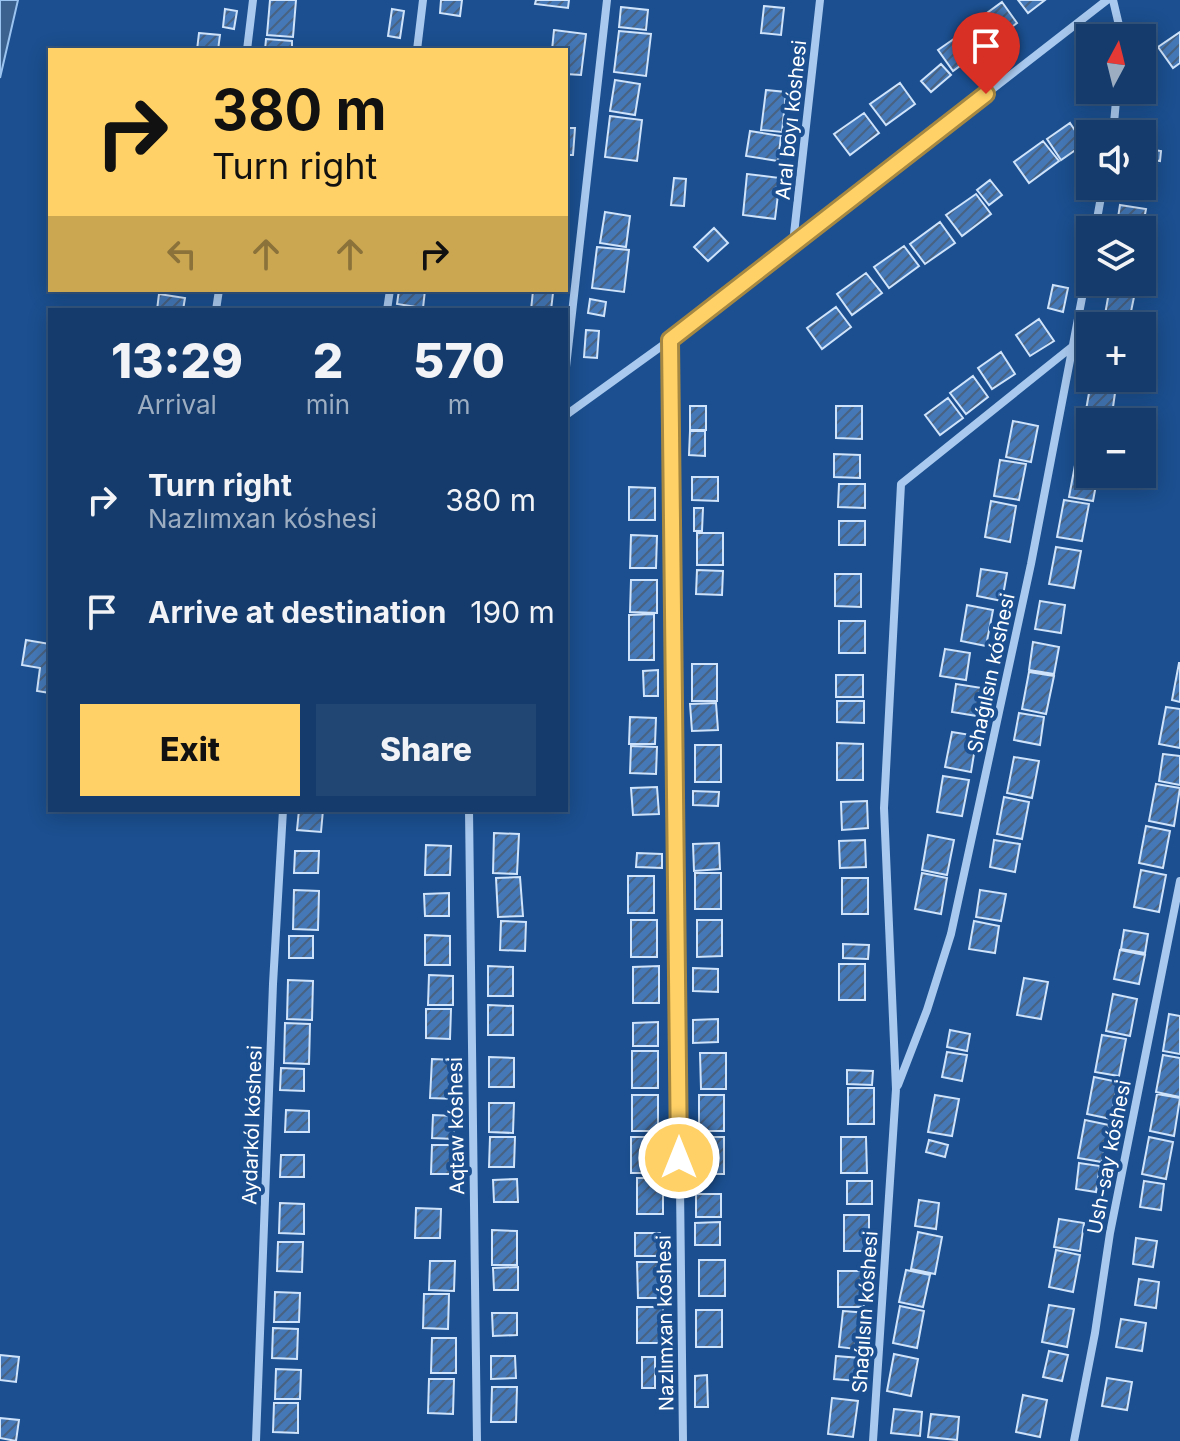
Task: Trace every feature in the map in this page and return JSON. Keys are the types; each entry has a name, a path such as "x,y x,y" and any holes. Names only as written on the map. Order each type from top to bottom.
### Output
{"street":[{"path":"247,48 253,0"},
{"path":"417,48 423,0"},
{"path":"568,349 607,0"},
{"name":"Aral boyı kóshesi","path":"793,243 820,0"},
{"path":"568,414 670,340 1107,0"},
{"path":"1113,0 1119,24"},
{"name":"Shaǵılsın kóshesi","path":"896,1089 927,1010 951,934 1031,564 1082,296"},
{"name":"Nazlımxan kóshesi","path":"670,340 683,1441"},
{"name":"Shaǵılsın kóshesi","path":"873,1441 896,1089 884,808 901,484 1073,346"},
{"name":"Aydarkól kóshesi","path":"256,1441 283,812"},
{"name":"Aqtaw kóshesi","path":"469,812 477,1441"},
{"name":"Ush-say kóshesi","path":"1074,1441 1110,1233 1180,881"}],"water":[{"path":"0,0 18,0 0,78"}],"building":[{"path":"270,0 296,0 293,37 267,35"},
{"path":"441,0 462,0 460,16 440,13"},
{"path":"536,0 569,0 568,8 535,4"},
{"path":"1018,0 1045,0 1028,13"},
{"path":"1002,2 1017,23 988,45 972,24"},
{"path":"764,6 784,8 781,35 761,33"},
{"path":"621,7 648,10 646,30 619,27"},
{"path":"225,9 237,11 234,29 223,27"},
{"path":"392,9 404,11 400,38 388,36"},
{"path":"968,29 983,49 953,71 938,50"},
{"path":"554,30 586,34 581,75 568,74 568,48 552,48"},
{"path":"619,31 651,34 646,76 614,72"},
{"path":"1180,32 1180,63 1173,68 1158,47"},
{"path":"199,33 220,35 218,48 197,48"},
{"path":"266,39 292,41 292,48 265,48"},
{"path":"941,64 951,75 931,92 921,81"},
{"path":"615,80 640,84 635,115 610,111"},
{"path":"900,83 915,104 886,125 870,104"},
{"path":"766,90 786,92 782,132 761,130"},
{"path":"864,113 879,133 850,155 834,134"},
{"path":"610,116 642,120 637,161 605,157"},
{"path":"1070,123 1076,132 1076,150 1061,160 1047,139"},
{"path":"568,128 575,128 573,155 568,155"},
{"path":"750,131 781,136 778,161 746,156"},
{"path":"1043,141 1059,161 1029,183 1014,162"},
{"path":"1156,150 1161,151 1160,161 1156,160"},
{"path":"747,174 780,178 775,219 743,215"},
{"path":"674,178 686,179 684,206 671,205"},
{"path":"990,180 1002,195 989,205 977,190"},
{"path":"976,194 991,214 962,236 946,215"},
{"path":"1120,205 1146,209 1145,216 1118,216"},
{"path":"605,212 630,216 626,247 600,243"},
{"path":"940,222 955,243 925,264 910,244"},
{"path":"714,228 728,243 708,261 694,247"},
{"path":"904,246 919,266 889,288 874,267"},
{"path":"597,247 629,250 624,292 592,288"},
{"path":"866,273 882,293 852,315 837,294"},
{"path":"1053,285 1068,288 1063,312 1048,308"},
{"path":"399,292 425,292 423,308 397,304"},
{"path":"533,292 553,293 551,308 531,308"},
{"path":"159,294 185,298 183,308 157,308"},
{"path":"1108,296 1134,297 1131,312 1105,312"},
{"path":"590,299 606,302 604,316 588,313"},
{"path":"836,307 851,327 822,349 807,328"},
{"path":"1039,319 1054,341 1030,356 1016,335"},
{"path":"586,330 599,331 597,358 584,357"},
{"path":"1001,352 1015,374 992,389 978,368"},
{"path":"973,376 988,397 966,414 950,393"},
{"path":"1089,392 1115,392 1113,408 1086,408"},
{"path":"948,398 963,418 940,435 925,415"},
{"path":"690,406 706,406 706,430 690,430"},
{"path":"836,406 862,406 862,439 836,438"},
{"path":"1013,421 1038,426 1031,462 1006,457"},
{"path":"690,431 705,431 705,456 689,455"},
{"path":"834,454 860,455 860,478 834,477"},
{"path":"1000,460 1026,464 1019,500 994,496"},
{"path":"1076,460 1076,488 1095,488 1093,501 1069,497"},
{"path":"692,477 718,477 718,501 692,500"},
{"path":"839,484 865,484 865,508 838,507"},
{"path":"629,487 655,488 655,520 629,520"},
{"path":"1064,500 1089,504 1082,541 1057,537"},
{"path":"991,501 1016,506 1010,542 985,537"},
{"path":"694,508 703,508 702,531 694,531"},
{"path":"839,521 865,521 865,545 839,545"},
{"path":"697,533 723,533 723,565 697,565"},
{"path":"631,535 657,536 656,568 630,568"},
{"path":"1056,547 1081,551 1074,588 1049,584"},
{"path":"981,569 1007,573 1002,601 977,596"},
{"path":"697,570 723,571 722,595 696,594"},
{"path":"835,574 861,574 861,607 835,606"},
{"path":"631,580 657,580 657,613 630,612"},
{"path":"1040,601 1065,605 1061,633 1035,629"},
{"path":"967,605 993,610 986,646 961,641"},
{"path":"654,614 654,660 629,660 629,615"},
{"path":"839,621 865,621 865,653 839,653"},
{"path":"26,640 48,644 48,693 37,691 40,668 22,665"},
{"path":"1033,642 1059,647 1054,674 1029,670"},
{"path":"945,649 970,653 966,680 940,676"},
{"path":"1180,663 1180,702 1172,700"},
{"path":"692,664 717,664 717,701 692,701"},
{"path":"658,670 658,696 644,696 643,671"},
{"path":"1029,672 1054,676 1046,714 1022,709"},
{"path":"836,675 863,675 863,697 836,697"},
{"path":"956,684 982,688 977,716 952,712"},
{"path":"837,701 864,701 864,723 837,722"},
{"path":"716,703 718,730 692,731 690,704"},
{"path":"1166,707 1180,709 1180,748 1159,744"},
{"path":"1019,713 1044,717 1040,745 1014,740"},
{"path":"630,717 656,718 655,744 629,744"},
{"path":"952,732 977,736 971,772 945,767"},
{"path":"837,743 863,744 863,780 837,780"},
{"path":"695,745 721,745 721,782 695,782"},
{"path":"631,746 657,747 656,774 630,773"},
{"path":"1163,754 1180,756 1180,785 1159,781"},
{"path":"1014,757 1039,761 1032,798 1007,793"},
{"path":"943,776 969,780 962,816 937,812"},
{"path":"1156,784 1180,788 1174,826 1149,821"},
{"path":"657,787 659,814 633,815 631,788"},
{"path":"693,791 719,792 718,806 693,805"},
{"path":"1004,797 1029,802 1022,839 997,834"},
{"path":"867,801 868,828 842,830 841,802"},
{"path":"299,812 323,812 321,832 297,830"},
{"path":"1146,826 1170,831 1163,868 1139,863"},
{"path":"494,833 519,834 517,874 493,873"},
{"path":"928,835 954,840 947,875 922,870"},
{"path":"865,840 866,867 840,868 839,841"},
{"path":"994,840 1020,844 1015,872 990,867"},
{"path":"719,843 720,869 694,871 693,844"},
{"path":"426,845 451,846 450,875 425,875"},
{"path":"295,851 319,851 318,873 294,873"},
{"path":"637,853 662,854 662,868 636,867"},
{"path":"1141,870 1166,875 1159,912 1134,907"},
{"path":"695,873 721,873 721,909 695,909"},
{"path":"922,873 947,878 941,914 915,909"},
{"path":"628,876 654,876 654,913 628,913"},
{"path":"520,877 523,916 498,917 496,878"},
{"path":"842,878 868,878 868,914 842,914"},
{"path":"294,890 319,891 318,930 293,929"},
{"path":"980,890 1006,894 1001,921 976,917"},
{"path":"449,893 449,916 425,916 424,894"},
{"path":"631,920 657,920 657,957 631,957"},
{"path":"697,920 722,920 722,956 697,957"},
{"path":"501,921 526,922 525,951 500,950"},
{"path":"974,921 999,926 995,953 969,949"},
{"path":"1124,930 1148,934 1145,953 1121,949"},
{"path":"425,935 450,936 450,965 425,965"},
{"path":"289,936 313,936 313,958 289,958"},
{"path":"843,944 869,945 868,959 843,958"},
{"path":"1120,950 1145,955 1139,984 1114,979"},
{"path":"839,964 865,964 865,1000 839,1000"},
{"path":"488,966 513,967 513,996 488,996"},
{"path":"659,966 659,1003 633,1003 633,967"},
{"path":"693,968 718,969 718,992 693,991"},
{"path":"429,975 453,976 453,1005 428,1005"},
{"path":"1024,978 1048,982 1041,1019 1017,1015"},
{"path":"288,980 313,981 312,1020 287,1019"},
{"path":"1113,994 1137,999 1130,1036 1106,1031"},
{"path":"488,1005 513,1006 513,1035 488,1035"},
{"path":"426,1009 451,1009 450,1039 426,1038"},
{"path":"1169,1014 1180,1016 1180,1054 1163,1051"},
{"path":"718,1019 718,1042 693,1043 693,1020"},
{"path":"658,1022 658,1046 633,1046 633,1023"},
{"path":"285,1023 310,1024 309,1064 284,1063"},
{"path":"950,1030 970,1034 967,1051 947,1047"},
{"path":"1102,1035 1126,1039 1119,1076 1095,1072"},
{"path":"632,1051 658,1051 658,1088 632,1088"},
{"path":"947,1052 967,1055 962,1081 942,1077"},
{"path":"700,1053 726,1053 726,1089 701,1089"},
{"path":"1163,1055 1180,1058 1180,1097 1156,1092"},
{"path":"489,1057 514,1058 514,1087 489,1087"},
{"path":"432,1059 456,1060 455,1099 430,1098"},
{"path":"281,1068 304,1069 304,1091 280,1090"},
{"path":"847,1070 873,1071 872,1085 847,1084"},
{"path":"1094,1077 1118,1082 1111,1119 1087,1114"},
{"path":"848,1088 874,1088 874,1124 848,1124"},
{"path":"1157,1094 1180,1098 1174,1136 1150,1131"},
{"path":"632,1095 658,1095 658,1131 632,1131"},
{"path":"699,1095 724,1095 724,1131 699,1131"},
{"path":"935,1095 959,1099 952,1136 928,1132"},
{"path":"489,1103 514,1103 513,1133 489,1132"},
{"path":"286,1110 309,1111 309,1132 285,1132"},
{"path":"433,1115 454,1116 454,1139 432,1138"},
{"path":"1085,1120 1109,1125 1102,1162 1078,1158"},
{"path":"490,1137 515,1137 514,1167 489,1167"},
{"path":"631,1137 657,1137 657,1173 631,1173"},
{"path":"698,1137 724,1137 724,1174 698,1174"},
{"path":"841,1137 866,1137 867,1173 841,1173"},
{"path":"1149,1137 1173,1142 1166,1179 1142,1174"},
{"path":"929,1140 948,1145 945,1157 926,1152"},
{"path":"432,1145 457,1145 457,1174 431,1174"},
{"path":"281,1155 304,1155 304,1177 280,1177"},
{"path":"1079,1163 1100,1166 1096,1192 1076,1189"},
{"path":"637,1178 663,1178 663,1214 637,1214"},
{"path":"517,1179 518,1202 494,1202 493,1180"},
{"path":"847,1181 872,1181 872,1204 847,1204"},
{"path":"1144,1181 1164,1184 1161,1210 1140,1207"},
{"path":"696,1194 721,1194 721,1217 696,1217"},
{"path":"919,1200 939,1203 936,1229 915,1226"},
{"path":"280,1203 304,1204 304,1234 279,1233"},
{"path":"416,1208 441,1209 440,1238 415,1238"},
{"path":"844,1215 869,1215 869,1251 844,1251"},
{"path":"1059,1219 1084,1223 1080,1251 1054,1247"},
{"path":"720,1222 720,1245 695,1245 695,1223"},
{"path":"492,1230 517,1231 517,1265 492,1265"},
{"path":"918,1232 942,1237 935,1274 911,1269"},
{"path":"635,1233 660,1233 660,1256 635,1256"},
{"path":"1136,1238 1157,1241 1153,1267 1133,1264"},
{"path":"278,1242 303,1242 302,1272 277,1271"},
{"path":"1056,1250 1080,1255 1073,1292 1049,1287"},
{"path":"699,1260 725,1260 725,1296 699,1296"},
{"path":"430,1261 455,1261 454,1291 429,1290"},
{"path":"637,1262 663,1262 663,1298 638,1298"},
{"path":"518,1267 518,1290 494,1290 493,1268"},
{"path":"906,1270 930,1275 923,1307 899,1302"},
{"path":"838,1271 864,1271 864,1307 838,1307"},
{"path":"1139,1279 1159,1282 1156,1308 1135,1305"},
{"path":"275,1292 300,1293 299,1322 274,1322"},
{"path":"424,1294 449,1294 448,1329 423,1328"},
{"path":"1049,1305 1074,1309 1067,1347 1042,1342"},
{"path":"900,1306 924,1311 917,1348 893,1343"},
{"path":"637,1307 663,1307 663,1343 637,1343"},
{"path":"696,1310 722,1310 722,1347 696,1347"},
{"path":"843,1311 868,1313 864,1350 839,1347"},
{"path":"492,1313 517,1313 517,1335 493,1336"},
{"path":"1121,1319 1146,1323 1142,1351 1116,1347"},
{"path":"273,1328 298,1329 297,1359 272,1358"},
{"path":"432,1338 456,1338 456,1373 431,1373"},
{"path":"1049,1351 1068,1355 1062,1381 1043,1377"},
{"path":"894,1354 918,1359 911,1396 887,1391"},
{"path":"0,1355 19,1357 16,1382 0,1380"},
{"path":"491,1356 515,1356 516,1378 491,1379"},
{"path":"836,1356 860,1358 858,1381 834,1379"},
{"path":"642,1357 655,1357 655,1388 642,1388"},
{"path":"276,1369 301,1370 300,1399 275,1399"},
{"path":"707,1375 708,1407 695,1407 695,1376"},
{"path":"1107,1378 1132,1382 1127,1410 1102,1406"},
{"path":"429,1379 454,1379 453,1414 428,1413"},
{"path":"492,1387 517,1387 516,1422 491,1422"},
{"path":"1023,1395 1047,1400 1040,1437 1016,1432"},
{"path":"832,1398 858,1401 853,1437 828,1434"},
{"path":"274,1403 298,1403 298,1433 273,1432"},
{"path":"894,1409 922,1412 920,1436 891,1433"},
{"path":"931,1414 959,1417 957,1440 928,1437"},
{"path":"0,1418 19,1420 16,1441 0,1438"}],"route":[{"path":"679,1158 670,340 986,94"}]}
